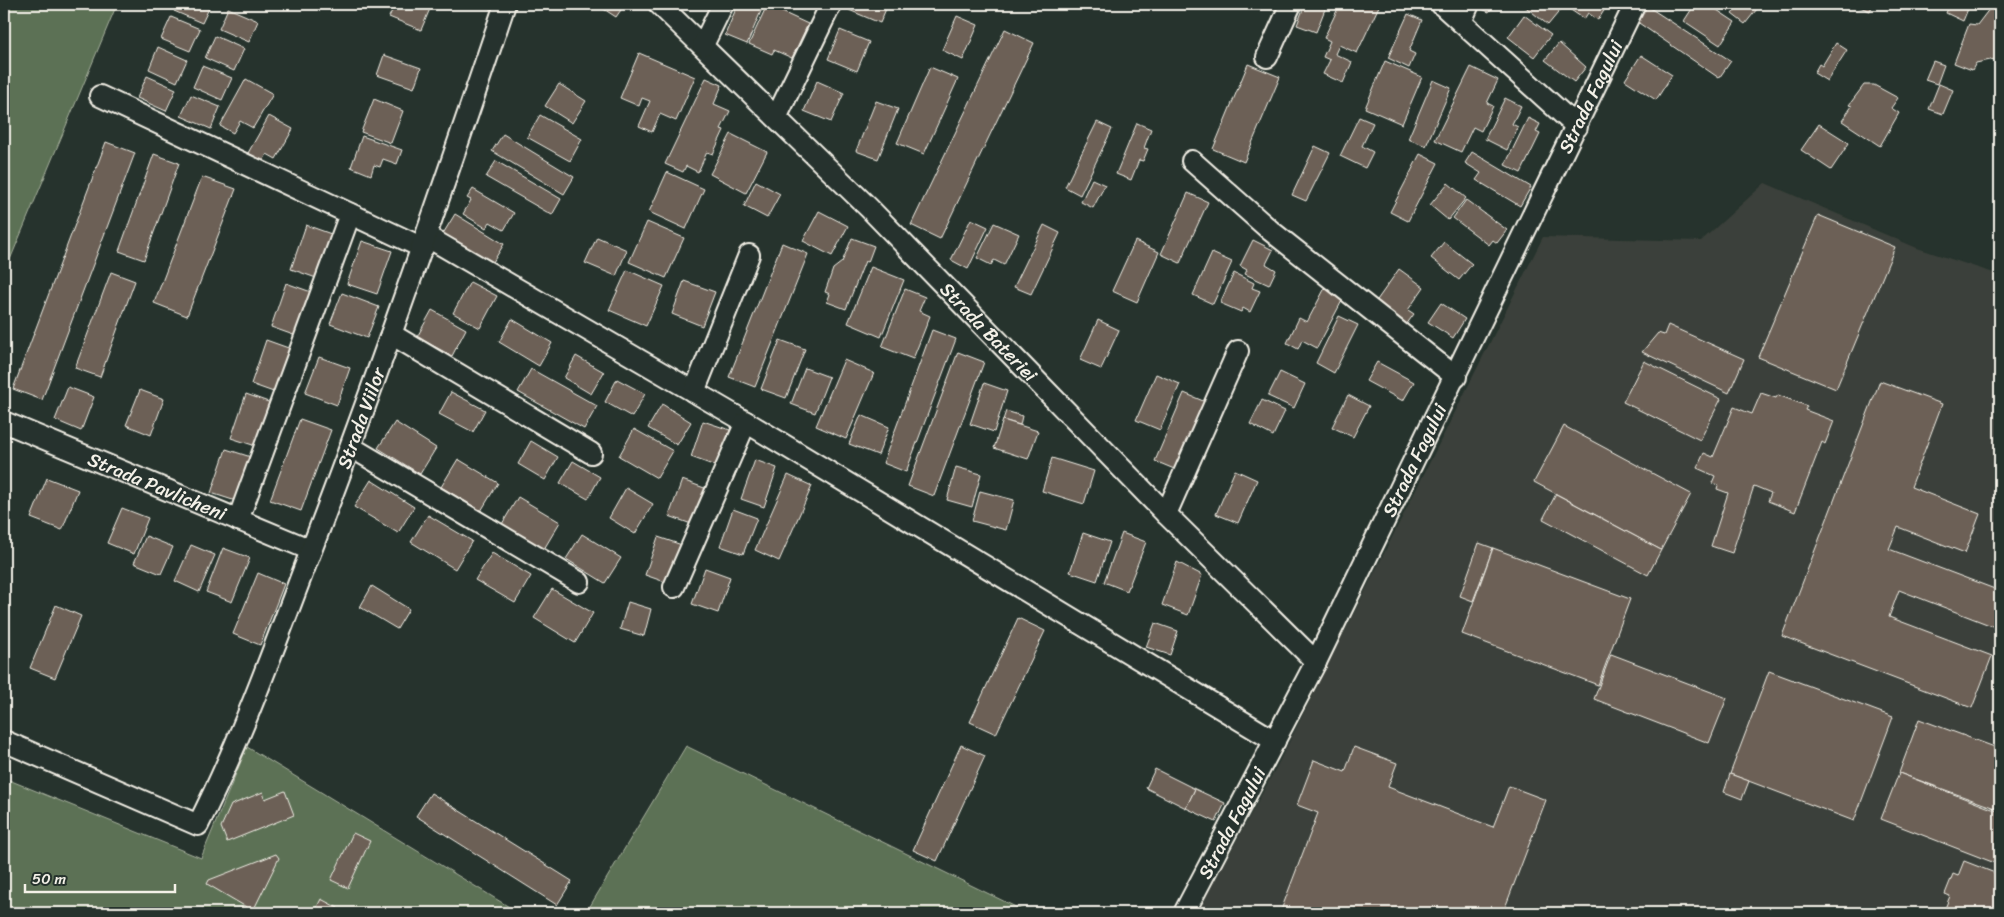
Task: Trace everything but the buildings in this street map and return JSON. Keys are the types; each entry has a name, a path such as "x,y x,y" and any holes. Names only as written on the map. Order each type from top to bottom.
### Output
{"street":[{"name":"Strada Viilor","path":"4,741 198,825 241,734 351,447 425,242 505,4"},
{"name":"Strada Bateriei","path":"659,4 777,116 1166,514 1316,662"},
{"path":"703,45 723,4"},
{"path":"777,116 831,4"},
{"path":"1267,57 1291,4"},
{"path":"1441,4 1576,127"},
{"path":"1460,22 1469,4"},
{"name":"Strada Fagului","path":"1184,913 1316,662 1456,377 1635,4"},
{"path":"100,96 350,214 425,242 746,422 1275,741"},
{"path":"1192,161 1272,230 1456,377"},
{"path":"238,520 350,214"},
{"path":"694,392 749,255"},
{"path":"392,334 591,453"},
{"path":"1166,514 1238,351"},
{"name":"Strada Pavlicheni","path":"4,422 312,550"},
{"path":"674,587 746,422"},
{"path":"351,447 579,582"}],"shaded area":[{"path":"1765,183 1917,248 2000,275 2000,913 1197,913 1278,764 1543,237 1701,241"}],"green space":[{"path":"4,4 117,4 4,274"},
{"path":"686,746 1028,913 586,913"},
{"path":"247,747 519,913 4,913 4,778 201,858"}]}
